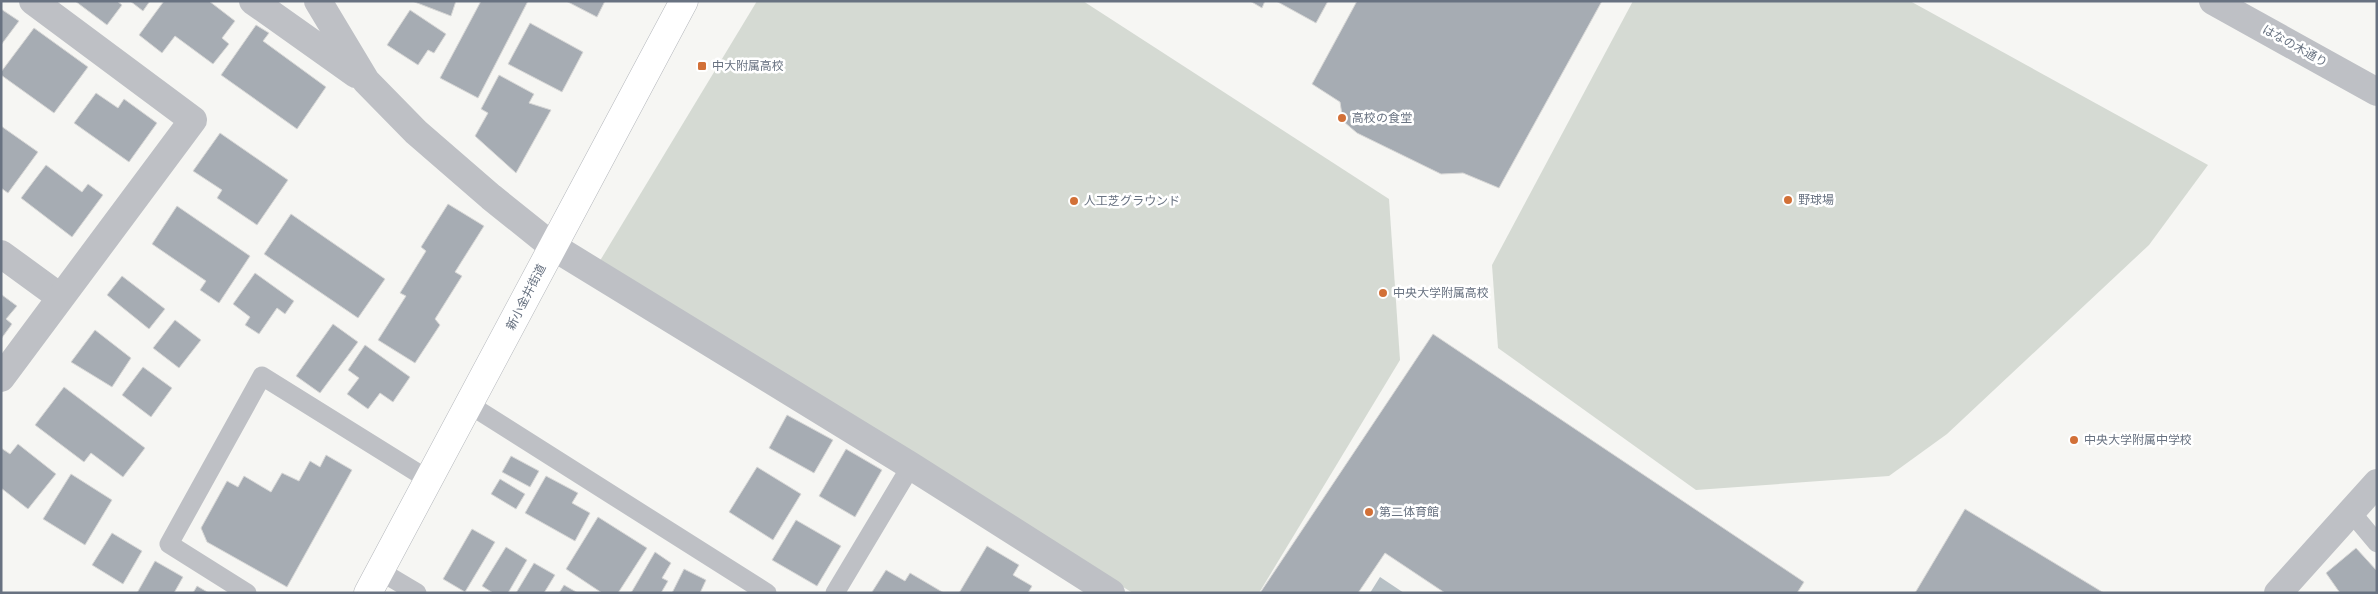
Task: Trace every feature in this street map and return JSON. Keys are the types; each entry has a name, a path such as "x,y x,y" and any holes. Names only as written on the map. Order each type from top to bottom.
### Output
{"main road":[{"name":"新小金井街道","path":"374,582 684,1"}],"street":[{"path":"1,378 193,120 32,1"},
{"path":"254,1 366,81 424,138 490,197 552,246 911,466 1111,593"},
{"path":"318,1 366,81"},
{"name":"はなの木通り","path":"2213,1 2377,92"},
{"path":"1,254 60,297"},
{"path":"2278,593 2377,483"}],"lane":[{"path":"247,593 169,544 262,376 429,480"},
{"path":"470,405 767,593"},
{"path":"836,593 911,466"},
{"path":"2351,512 2377,543"},
{"path":"374,582 417,593"}],"shaded area":[{"path":"757,1 1083,1 1389,199 1400,360 1259,593 1133,593 595,269"},
{"path":"1633,1 1910,1 2208,165 2149,245 1947,434 1889,476 1696,490 1498,348 1492,265"},
{"path":"1380,577 1404,593 1370,593"}],"building":[{"path":"75,1 117,1 122,5 107,25"},
{"path":"130,1 150,1 143,11"},
{"path":"164,1 209,1 235,21 222,38 229,44 213,64 175,36 162,53 139,35"},
{"path":"412,1 456,1 451,16"},
{"path":"481,1 528,1 478,98 440,78"},
{"path":"566,1 605,1 597,17"},
{"path":"1250,1 1265,1 1262,8"},
{"path":"1276,1 1328,1 1316,23"},
{"path":"1357,1 1602,1 1499,188 1463,173 1441,174 1357,133 1343,121 1340,102 1312,84"},
{"path":"1,9 19,21 1,45"},
{"path":"410,10 446,34 434,53 428,50 418,65 387,45"},
{"path":"530,23 583,52 562,92 508,64"},
{"path":"256,25 269,33 263,41 326,87 297,129 221,75"},
{"path":"34,28 88,67 54,113 1,75 1,72"},
{"path":"499,75 534,94 529,103 551,110 516,173 475,136 488,113 481,109"},
{"path":"96,93 118,108 124,99 157,123 129,162 74,123"},
{"path":"1,126 38,152 8,193 1,188"},
{"path":"220,133 288,180 257,225 217,198 222,190 193,171"},
{"path":"46,165 82,192 88,184 103,195 72,237 21,198"},
{"path":"448,204 484,226 455,272 462,276 435,319 440,325 415,363 378,340 406,296 400,293 426,251 421,247"},
{"path":"177,206 250,256 219,303 200,290 206,281 152,244"},
{"path":"291,214 385,279 358,318 264,254"},
{"path":"255,273 294,301 285,314 277,308 259,334 245,325 250,317 233,304"},
{"path":"122,276 165,309 149,329 107,295"},
{"path":"2,295 17,306 6,319 12,324 1,339"},
{"path":"175,320 201,340 179,368 153,348"},
{"path":"333,324 358,342 320,393 296,376"},
{"path":"95,330 131,358 112,387 71,362"},
{"path":"1433,334 1804,582 1797,593 1445,593 1385,553 1358,593 1260,593"},
{"path":"365,345 410,377 393,402 380,393 368,409 347,394 359,378 348,370"},
{"path":"143,367 172,388 151,417 122,395"},
{"path":"64,387 145,448 123,477 91,453 84,462 35,425"},
{"path":"787,415 833,440 814,473 769,448"},
{"path":"18,444 56,474 28,509 1,488 1,448 10,454"},
{"path":"846,449 882,470 855,517 819,496"},
{"path":"326,455 352,470 287,587 207,542 201,528 227,481 238,487 244,476 271,492 282,473 299,481 310,461 320,467"},
{"path":"511,456 539,471 530,487 502,472"},
{"path":"757,467 801,494 773,540 729,512"},
{"path":"71,474 112,500 85,545 43,519"},
{"path":"546,476 578,493 572,503 590,513 575,541 525,513"},
{"path":"500,479 525,494 516,509 491,494"},
{"path":"1965,509 2104,593 1915,593"},
{"path":"598,517 647,548 618,593 602,593 566,569"},
{"path":"796,520 841,546 817,586 772,560"},
{"path":"472,529 495,542 465,592 443,579"},
{"path":"112,533 142,551 123,584 92,565"},
{"path":"987,546 1019,565 1013,575 1032,586 1028,593 959,593"},
{"path":"506,547 527,560 508,593 493,593 482,586"},
{"path":"2356,548 2377,571 2377,593 2340,593 2326,573"},
{"path":"655,552 671,563 662,578 668,581 661,593 631,593"},
{"path":"155,561 183,577 174,593 137,593"},
{"path":"534,563 555,575 544,593 516,593"},
{"path":"684,569 706,580 700,593 672,593"},
{"path":"886,570 905,581 910,573 944,593 872,592"},
{"path":"564,585 578,593 559,593"},
{"path":"197,586 209,593 193,593"}],"place":[{"name":"中大附属高校","path":"702,66"},
{"name":"高校の食堂","path":"1342,118"},
{"name":"野球場","path":"1788,200"},
{"name":"人工芝グラウンド","path":"1074,201"},
{"name":"中央大学附属高校","path":"1383,293"},
{"name":"中央大学附属中学校","path":"2074,440"},
{"name":"第二体育館","path":"1369,512"}]}
